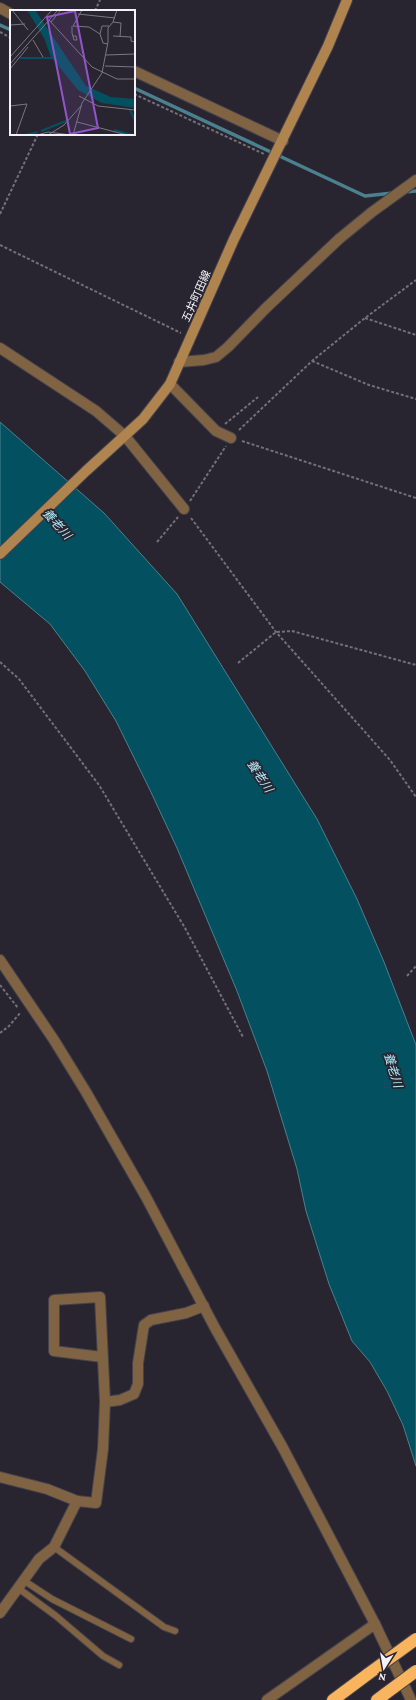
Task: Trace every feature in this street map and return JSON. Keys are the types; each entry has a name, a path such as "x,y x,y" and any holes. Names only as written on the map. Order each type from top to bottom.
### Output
{"highway":[{"path":"333,1700 416,1639"},
{"path":"381,1697 416,1670"}],"main road":[{"name":"五井町田線","path":"0,554 86,471 143,419 170,384 234,240 328,46 347,0"}],"street":[{"path":"0,8 10,13"},
{"path":"135,71 283,141"},
{"path":"179,362 204,360 216,357 228,348 266,308 339,239 372,212 416,180"},
{"path":"0,348 96,411 125,436 184,509"},
{"path":"170,384 216,431 231,438"},
{"path":"0,960 54,1040 86,1092 146,1197 204,1306 283,1448 375,1624 411,1700"},
{"path":"0,1477 47,1489 77,1502 96,1503 105,1402 100,1297 54,1300 54,1351 102,1357"},
{"path":"105,1402 120,1400 134,1394 138,1384 138,1364 144,1325 150,1320 186,1313 204,1306"},
{"path":"0,1614 39,1559 54,1547 77,1502"},
{"path":"267,1700 375,1624"}],"lane":[{"path":"54,1547 164,1627 175,1631"},
{"path":"20,1584 131,1639"},
{"path":"20,1584 103,1656 119,1665"}],"path":[{"path":"96,10 100,0"},
{"path":"0,32 10,37"},
{"path":"135,94 274,159"},
{"path":"0,214 38,135"},
{"path":"0,245 191,338"},
{"path":"157,542 184,509 231,438 312,361 365,318 416,280"},
{"path":"365,318 416,335"},
{"path":"312,361 369,385 416,399"},
{"path":"216,431 258,398"},
{"path":"231,438 416,498"},
{"path":"184,509 276,632 390,760 416,796"},
{"path":"238,663 276,632 292,631 416,665"},
{"path":"0,662 18,678 100,785 185,928 243,1037"},
{"path":"407,976 416,966"},
{"path":"0,1033 9,1026 21,1012"}],"water":[{"name":"養老川","path":"0,422 104,513 177,594 317,819 357,899 384,962 416,1045 416,1466 403,1425 387,1391 370,1362 352,1341 329,1284 306,1211 297,1169 267,1071 237,991 177,848 149,788 116,721 85,671 50,624 0,582"}],"waterway":[{"path":"0,25 10,30"},
{"path":"135,88 365,196 393,193"},
{"path":"405,192 416,191"}]}
